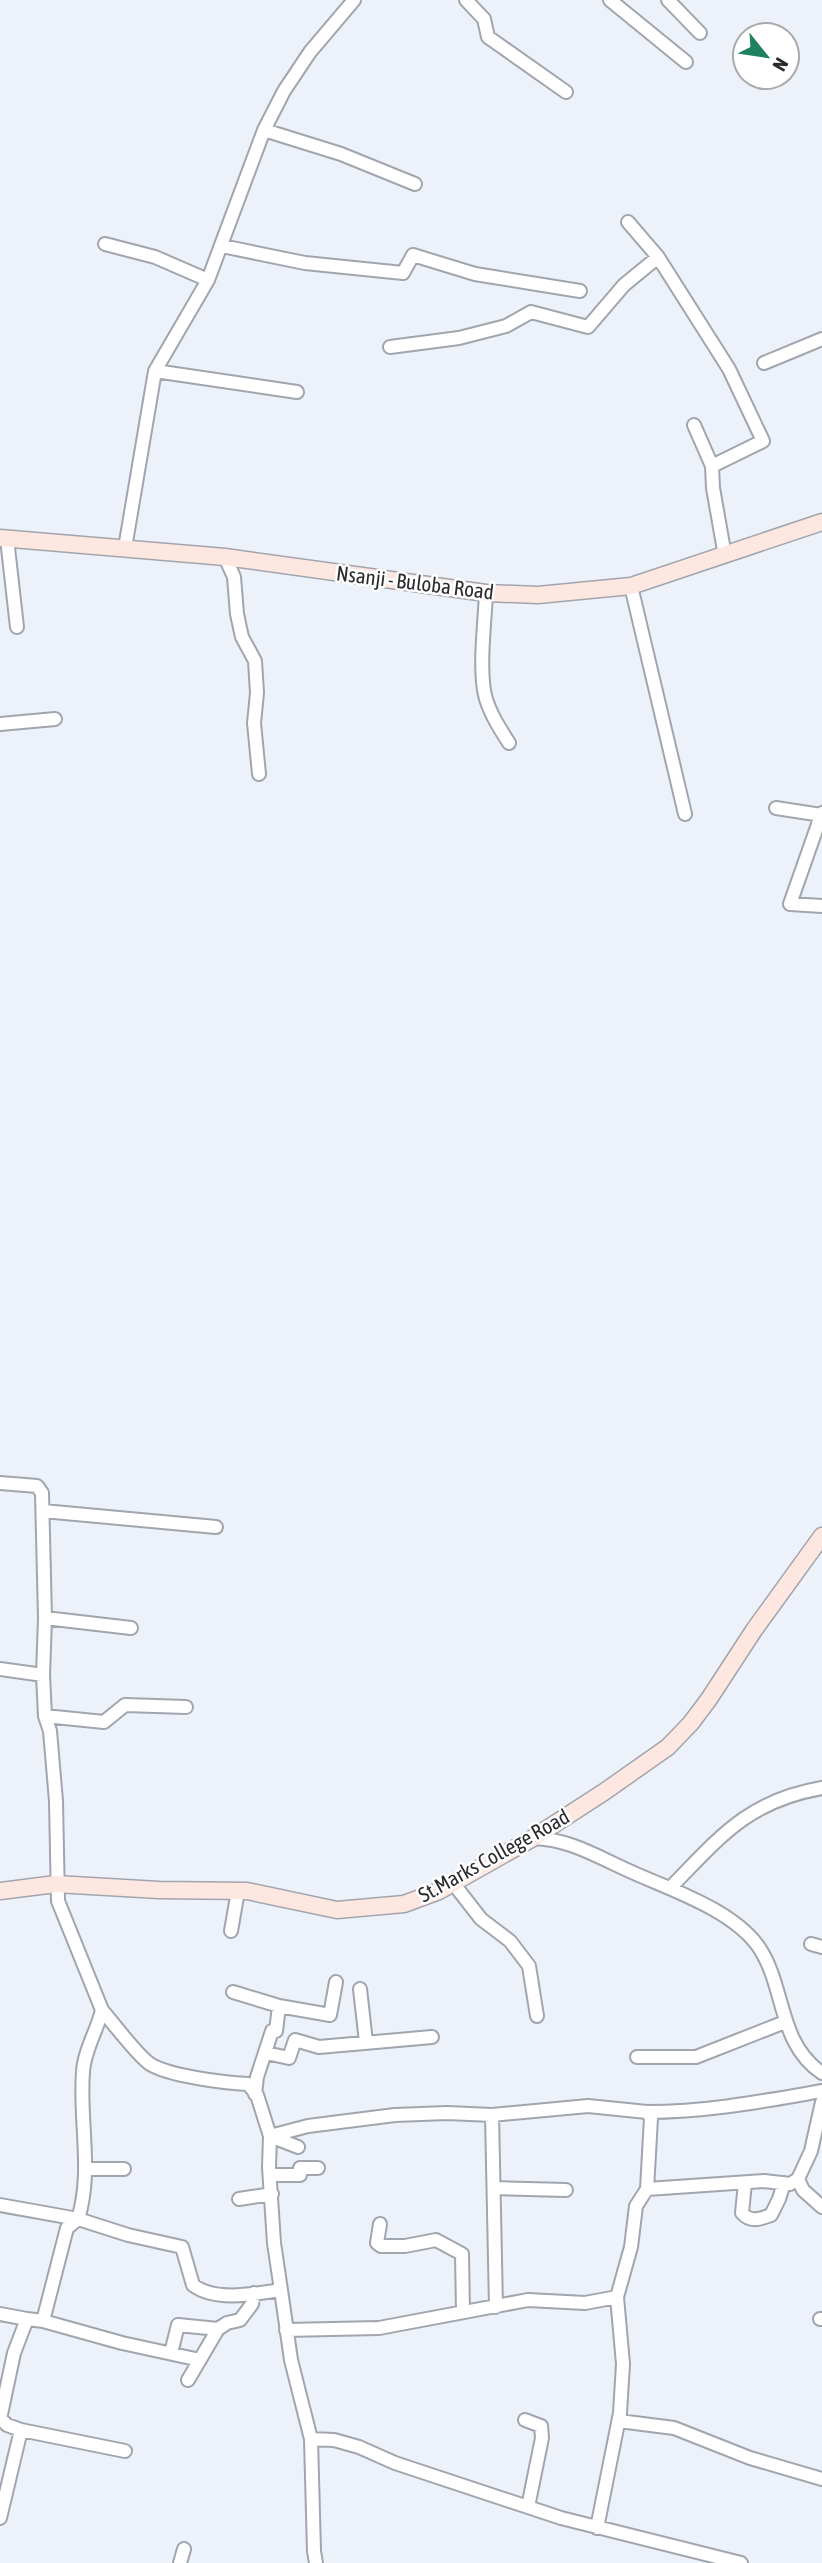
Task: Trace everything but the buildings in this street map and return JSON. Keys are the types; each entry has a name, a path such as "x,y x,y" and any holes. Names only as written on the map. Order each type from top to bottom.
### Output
{"main road":[{"name":"Nsanji - Buloba Road","path":"3,538 225,557 486,593 538,595 631,586 822,522"},
{"name":"St.Marks College Road","path":"0,1891 56,1884 238,1891 337,1910 404,1904 439,1891 533,1838 668,1747 691,1723 795,1570 822,1536"}],"street":[{"path":"125,548 155,371 208,280 264,130 310,52 354,0"},
{"path":"466,0 484,19 488,37 566,92"},
{"path":"610,0 686,62"},
{"path":"668,0 699,33"},
{"path":"264,130 341,154 415,184"},
{"path":"628,222 657,257 729,369 763,441 712,466"},
{"path":"105,244 155,257 208,280"},
{"path":"222,246 305,263 403,273 413,255 475,274 580,291"},
{"path":"390,347 458,338 506,326 531,312 588,327 624,285 657,257"},
{"path":"764,363 822,340"},
{"path":"155,371 297,392"},
{"path":"694,425 712,466 713,488 725,556"},
{"path":"3,538 17,627"},
{"path":"225,557 234,577 242,637 255,661 257,693 254,723 259,774"},
{"path":"631,586 685,814"},
{"path":"486,593 483,674 485,697 509,743"},
{"path":"0,724 55,719"},
{"path":"776,808 822,814 790,904 822,906"},
{"path":"0,1483 37,1486 42,1493 45,1618 43,1675 45,1716 50,1731 56,1801 56,1884 58,1901 102,2010 150,2064 216,2082 248,2084 255,2094 270,2136 274,2243 286,2330 311,2439 316,2563"},
{"path":"43,1511 216,1527"},
{"path":"45,1618 131,1628"},
{"path":"0,1669 43,1675"},
{"path":"45,1716 104,1723 125,1705 186,1707"},
{"path":"671,1887 729,1828 747,1814 793,1793 822,1788"},
{"path":"533,1838 562,1841 671,1887 734,1924 757,1945 770,1969 785,2022 795,2045 808,2063 822,2073"},
{"path":"453,1883 481,1919 510,1941 529,1966 537,2016"},
{"path":"231,1931 238,1891"},
{"path":"233,1992 279,2006 330,2015 336,1982"},
{"path":"360,1989 366,2042"},
{"path":"255,2094 257,2077 272,2031 276,2031 279,2006"},
{"path":"43,2322 66,2228 78,2219 86,2169 83,2067 102,2010"},
{"path":"637,2057 696,2057 785,2022"},
{"path":"266,2053 289,2058 295,2040 319,2047 432,2036"},
{"path":"270,2136 307,2126 395,2115 492,2115 588,2106 648,2112 682,2112 733,2107 822,2091"},
{"path":"647,2189 745,2183 790,2184 798,2179 811,2151 822,2102"},
{"path":"597,2528 619,2421 624,2364 617,2297 631,2247 636,2206 647,2189 651,2118 648,2112"},
{"path":"492,2115 496,2307"},
{"path":"270,2136 298,2147"},
{"path":"270,2175 300,2175 300,2168 318,2168"},
{"path":"86,2169 124,2169"},
{"path":"798,2179 803,2190 822,2207"},
{"path":"745,2183 742,2213 746,2218 758,2220 771,2215 784,2183"},
{"path":"494,2188 566,2190"},
{"path":"239,2199 272,2194"},
{"path":"0,2205 78,2219 128,2235 182,2247 193,2285 203,2292 220,2294 281,2290"},
{"path":"380,2224 377,2243 381,2246 405,2246 436,2240 462,2253 463,2312"},
{"path":"188,2381 218,2329 227,2323 240,2320 252,2304 254,2293"},
{"path":"286,2330 379,2328 528,2300 584,2303 617,2297"},
{"path":"0,2314 200,2360"},
{"path":"26,2319 14,2353 0,2419 21,2430 125,2451"},
{"path":"171,2353 178,2325 218,2329"},
{"path":"525,2420 541,2426 542,2438 528,2507"},
{"path":"619,2421 674,2428 750,2458 822,2479"},
{"path":"0,2518 21,2430"},
{"path":"311,2439 334,2440 359,2447 394,2463 597,2528 741,2563"},
{"path":"180,2563 184,2549"}]}
